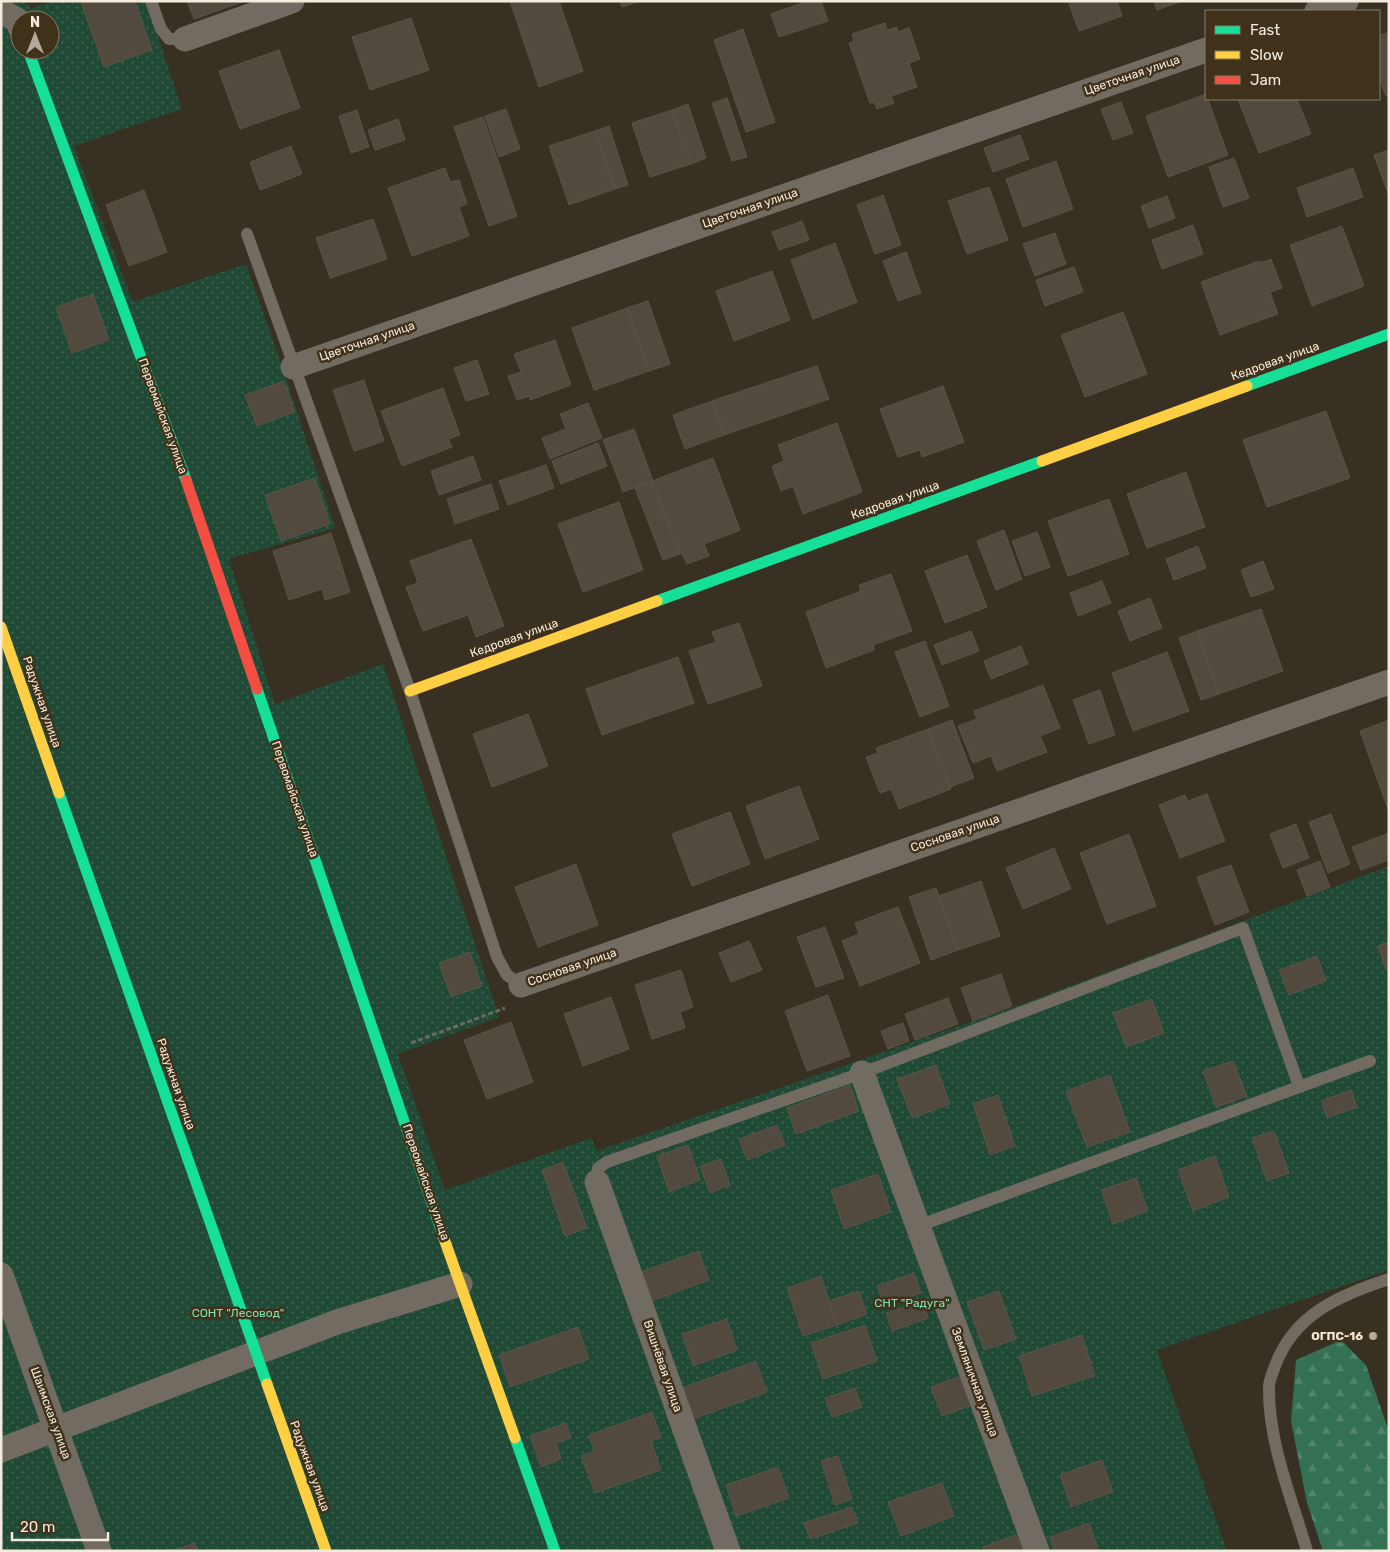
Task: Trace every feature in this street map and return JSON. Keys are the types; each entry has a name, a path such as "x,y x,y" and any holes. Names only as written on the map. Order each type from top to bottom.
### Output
{"street":[{"path":"185,39 292,1"},
{"path":"1320,10 1346,1"},
{"name":"Цветочная улица","path":"293,367 1205,50"},
{"name":"Первомайская улица","path":"32,60 168,426 460,1284 555,1551"},
{"name":"Кедровая улица","path":"410,691 1389,334"},
{"name":"Радужная улица","path":"1,627 326,1551"},
{"name":"Сосновая улица","path":"521,985 1389,682"},
{"name":"Земляничная улица","path":"862,1073 1037,1551"},
{"name":"Вишнёвая улица","path":"598,1182 728,1551"},
{"name":"Шаимская улица","path":"1,1275 99,1551"},
{"path":"1,1450 337,1322 460,1284"}],"lane":[{"path":"151,1 161,29 169,39 185,39"},
{"path":"247,234 410,691 498,957 507,975 521,985"},
{"path":"598,1182 598,1168 607,1162 862,1073 1243,928 1299,1086"},
{"path":"918,1226 1370,1061"},
{"path":"1307,1551 1274,1434 1268,1386 1280,1351 1303,1320 1348,1292 1389,1279"}],"path":[{"path":"382,1054 505,1009 521,985"}],"green space":[{"path":"1,1 26,1 30,9 53,1 146,1 182,109 74,146 133,302 246,264 284,372 335,528 229,559 275,704 383,664 499,1017 398,1054 445,1190 591,1138 597,1151 1014,1007 1389,866 1389,1270 1157,1350 1227,1551 1,1551"},
{"path":"1341,1340 1366,1365 1389,1432 1389,1551 1323,1551 1307,1503 1291,1421 1296,1360"}],"building":[{"path":"135,1 152,50 104,67 81,2"},
{"path":"187,1 242,1 242,2 194,19"},
{"path":"510,1 559,1 583,71 539,87"},
{"path":"620,1 640,1 622,7"},
{"path":"808,1 821,1 828,21 779,37 771,14"},
{"path":"1068,1 1117,1 1122,16 1079,31"},
{"path":"1154,1 1182,1 1157,10"},
{"path":"411,18 429,70 370,90 352,37"},
{"path":"885,23 887,30 897,27 898,32 909,28 920,59 909,63 917,87 891,96 894,103 877,109 874,102 870,103 849,43 854,41 852,34"},
{"path":"743,29 775,122 746,132 714,40"},
{"path":"1389,32 1389,95 1386,96 1380,81 1380,36"},
{"path":"279,50 300,108 240,129 219,71"},
{"path":"1205,94 1205,100 1208,100 1228,155 1168,177 1146,116"},
{"path":"727,98 747,157 732,161 712,103"},
{"path":"1238,100 1297,100 1311,134 1259,153"},
{"path":"1121,102 1133,133 1113,140 1101,109"},
{"path":"688,104 706,158 691,164 672,110"},
{"path":"506,109 520,149 499,157 485,116"},
{"path":"357,110 369,147 351,153 339,116"},
{"path":"672,110 691,164 650,177 632,123"},
{"path":"483,117 517,216 489,226 454,127"},
{"path":"398,119 405,140 375,150 368,130"},
{"path":"609,126 628,185 615,189 595,131"},
{"path":"595,131 615,189 569,205 549,146"},
{"path":"1020,135 1029,159 993,172 984,148"},
{"path":"291,146 302,174 260,190 250,162"},
{"path":"1389,150 1389,196 1374,155"},
{"path":"1234,158 1249,198 1223,207 1209,167"},
{"path":"1056,161 1073,209 1023,227 1006,179"},
{"path":"445,168 450,182 459,180 467,204 459,207 469,236 412,256 388,188"},
{"path":"1353,168 1363,197 1307,217 1297,188"},
{"path":"989,187 1008,240 967,254 948,201"},
{"path":"144,190 167,252 129,266 106,205"},
{"path":"883,195 901,245 875,254 857,205"},
{"path":"1167,196 1175,218 1149,228 1141,206"},
{"path":"373,219 387,259 330,278 316,238"},
{"path":"802,221 809,240 779,250 772,232"},
{"path":"1193,225 1203,254 1162,269 1152,240"},
{"path":"1342,226 1364,286 1312,306 1290,245"},
{"path":"1055,233 1066,264 1035,276 1023,244"},
{"path":"835,243 857,302 813,319 791,260"},
{"path":"906,252 921,293 898,301 883,261"},
{"path":"1271,259 1282,288 1270,292 1278,314 1220,335 1201,282 1259,261 1260,263"},
{"path":"1074,267 1083,292 1045,306 1036,280"},
{"path":"772,271 790,320 734,341 716,291"},
{"path":"93,294 109,340 72,353 56,307"},
{"path":"648,301 670,364 649,371 627,308"},
{"path":"627,308 649,371 594,390 572,328"},
{"path":"1123,312 1147,374 1085,397 1061,335"},
{"path":"555,340 571,385 530,400 529,396 517,400 508,376 521,372 514,354"},
{"path":"477,360 489,394 466,401 454,368"},
{"path":"817,366 829,399 724,435 712,401"},
{"path":"364,380 384,441 354,451 333,390"},
{"path":"284,381 295,412 257,426 245,395"},
{"path":"943,386 964,442 922,457 920,450 898,457 880,409"},
{"path":"443,388 460,435 448,439 452,447 402,466 381,411"},
{"path":"712,401 724,435 685,449 673,415"},
{"path":"588,403 602,438 550,459 542,438 566,429 560,414"},
{"path":"1326,411 1350,478 1267,507 1243,440"},
{"path":"837,423 862,492 803,514 793,486 781,491 772,466 784,461 778,445"},
{"path":"634,429 653,481 623,492 603,440"},
{"path":"598,443 607,466 561,484 552,461"},
{"path":"473,456 481,480 439,495 431,471"},
{"path":"713,458 740,530 704,544 709,556 687,564 682,553 680,554 652,481"},
{"path":"546,465 554,488 508,505 499,481"},
{"path":"1186,472 1205,527 1147,548 1127,494"},
{"path":"315,478 330,524 281,541 265,495"},
{"path":"652,481 680,554 663,560 635,488"},
{"path":"491,484 499,509 455,524 447,499"},
{"path":"1109,499 1129,554 1068,576 1048,521"},
{"path":"619,502 643,570 583,592 558,524"},
{"path":"1004,530 1022,579 996,590 977,541"},
{"path":"1037,532 1050,567 1025,576 1012,541"},
{"path":"331,533 350,592 325,600 322,589 289,600 273,551"},
{"path":"471,539 504,626 476,637 468,615 423,631 406,587 418,583 410,561"},
{"path":"1198,546 1206,568 1174,580 1166,559"},
{"path":"967,555 987,607 945,623 925,571"},
{"path":"1263,561 1274,589 1251,597 1241,570"},
{"path":"891,574 912,631 873,645 874,650 826,668 806,612 861,591 859,585"},
{"path":"1102,581 1111,603 1078,616 1070,593"},
{"path":"1150,598 1162,628 1130,641 1118,611"},
{"path":"1261,609 1283,671 1219,694 1197,631"},
{"path":"739,623 762,686 708,704 689,651 716,642 712,632"},
{"path":"971,631 979,651 942,665 934,645"},
{"path":"1197,631 1219,694 1201,700 1179,638"},
{"path":"925,641 949,706 920,717 895,652"},
{"path":"1021,646 1028,664 991,679 984,661"},
{"path":"1167,652 1189,711 1133,731 1112,673"},
{"path":"678,657 694,703 602,735 586,689"},
{"path":"1043,685 1060,728 1040,736 1047,752 997,771 991,756 973,763 958,726 977,719 974,711"},
{"path":"1100,690 1115,735 1089,744 1073,700"},
{"path":"528,714 548,766 492,787 473,734"},
{"path":"952,720 974,778 950,787 928,729"},
{"path":"1389,720 1389,812 1360,731"},
{"path":"928,729 951,789 899,809 891,789 880,793 866,757 878,753 876,748"},
{"path":"799,786 819,839 765,859 746,806"},
{"path":"1207,794 1225,841 1180,858 1159,805 1185,795 1188,801"},
{"path":"730,812 750,864 692,886 672,834"},
{"path":"1331,814 1350,864 1328,873 1309,822"},
{"path":"1296,824 1309,858 1283,868 1270,834"},
{"path":"1389,833 1389,860 1361,870 1352,847"},
{"path":"1129,834 1156,906 1107,924 1080,853"},
{"path":"1054,848 1071,889 1023,909 1006,868"},
{"path":"1320,861 1330,887 1307,896 1297,870"},
{"path":"576,864 598,925 538,947 515,887"},
{"path":"1231,865 1249,912 1215,925 1197,877"},
{"path":"981,881 1000,936 958,950 939,896"},
{"path":"936,888 958,950 931,960 909,897"},
{"path":"898,907 920,963 860,986 842,941 859,934 855,923"},
{"path":"825,927 844,978 816,987 797,937"},
{"path":"749,941 762,970 731,982 719,953"},
{"path":"1389,942 1389,969 1386,970 1378,946"},
{"path":"470,952 482,986 451,997 439,963"},
{"path":"1317,956 1326,981 1289,995 1279,970"},
{"path":"681,970 693,1007 680,1012 685,1028 652,1039 635,985"},
{"path":"1001,974 1012,1006 973,1021 961,988"},
{"path":"828,995 850,1056 807,1071 785,1011"},
{"path":"611,997 629,1049 583,1066 564,1014"},
{"path":"948,998 958,1024 915,1040 905,1014"},
{"path":"1152,999 1164,1033 1126,1047 1113,1013"},
{"path":"511,1022 533,1082 487,1099 464,1040"},
{"path":"903,1023 909,1041 888,1049 881,1031"},
{"path":"1233,1061 1247,1096 1216,1107 1203,1071"},
{"path":"936,1065 950,1104 912,1118 897,1079"},
{"path":"1110,1075 1130,1132 1087,1147 1066,1091"},
{"path":"850,1085 859,1111 796,1134 787,1108"},
{"path":"1351,1090 1357,1107 1327,1118 1321,1101"},
{"path":"998,1095 1015,1146 990,1155 973,1104"},
{"path":"777,1125 785,1145 747,1160 739,1139"},
{"path":"1274,1131 1289,1173 1267,1181 1252,1138"},
{"path":"688,1145 700,1180 669,1192 657,1156"},
{"path":"1215,1156 1229,1197 1193,1211 1178,1170"},
{"path":"721,1159 730,1185 710,1193 700,1166"},
{"path":"563,1162 587,1228 565,1236 542,1170"},
{"path":"878,1174 891,1212 844,1229 831,1190"},
{"path":"1136,1178 1148,1211 1113,1224 1101,1190"},
{"path":"699,1251 709,1280 652,1301 641,1272"},
{"path":"914,1273 921,1293 884,1306 877,1286"},
{"path":"821,1276 837,1325 803,1336 787,1288"},
{"path":"859,1291 867,1314 837,1325 829,1301"},
{"path":"999,1291 1016,1339 984,1350 967,1302"},
{"path":"922,1301 928,1318 892,1331 886,1313"},
{"path":"727,1319 737,1350 693,1366 682,1334"},
{"path":"865,1325 877,1361 823,1379 811,1343"},
{"path":"578,1327 589,1359 510,1387 499,1355"},
{"path":"1082,1335 1095,1376 1032,1396 1019,1356"},
{"path":"756,1361 767,1392 693,1419 682,1388"},
{"path":"961,1376 972,1405 942,1416 931,1387"},
{"path":"855,1388 862,1407 832,1417 825,1398"},
{"path":"652,1412 661,1438 651,1441 661,1470 595,1493 581,1456 594,1451 589,1435"},
{"path":"566,1423 571,1438 556,1443 561,1459 541,1467 530,1436"},
{"path":"838,1456 852,1499 835,1505 821,1461"},
{"path":"1102,1460 1113,1492 1071,1507 1060,1475"},
{"path":"778,1467 789,1498 736,1516 726,1485"},
{"path":"942,1483 954,1516 901,1536 888,1502"},
{"path":"852,1507 858,1523 810,1539 804,1523"},
{"path":"1089,1523 1099,1551 1054,1551 1050,1537"},
{"path":"1018,1534 1024,1551 984,1551 983,1547"},
{"path":"195,1543 197,1551 173,1551"}],"traffic: fast":[{"path":"32,60 186,480"},
{"path":"1247,386 1389,334"},
{"path":"657,601 1042,461"},
{"path":"257,689 442,1233"},
{"path":"59,793 267,1384"},
{"path":"515,1438 555,1551"}],"traffic: slow":[{"path":"1042,461 1247,386"},
{"path":"410,691 657,601"},
{"path":"1,627 59,793"},
{"path":"442,1233 515,1438"},
{"path":"267,1384 326,1551"}],"traffic: jam":[{"path":"186,480 257,689"}],"place":[{"name":"ОГПС-16","path":"1373,1336"}],"park label":[{"name":"СНТ \"Радуга\"","path":"912,1303"},
{"name":"СОНТ \"Лесовод\"","path":"238,1313"}]}
